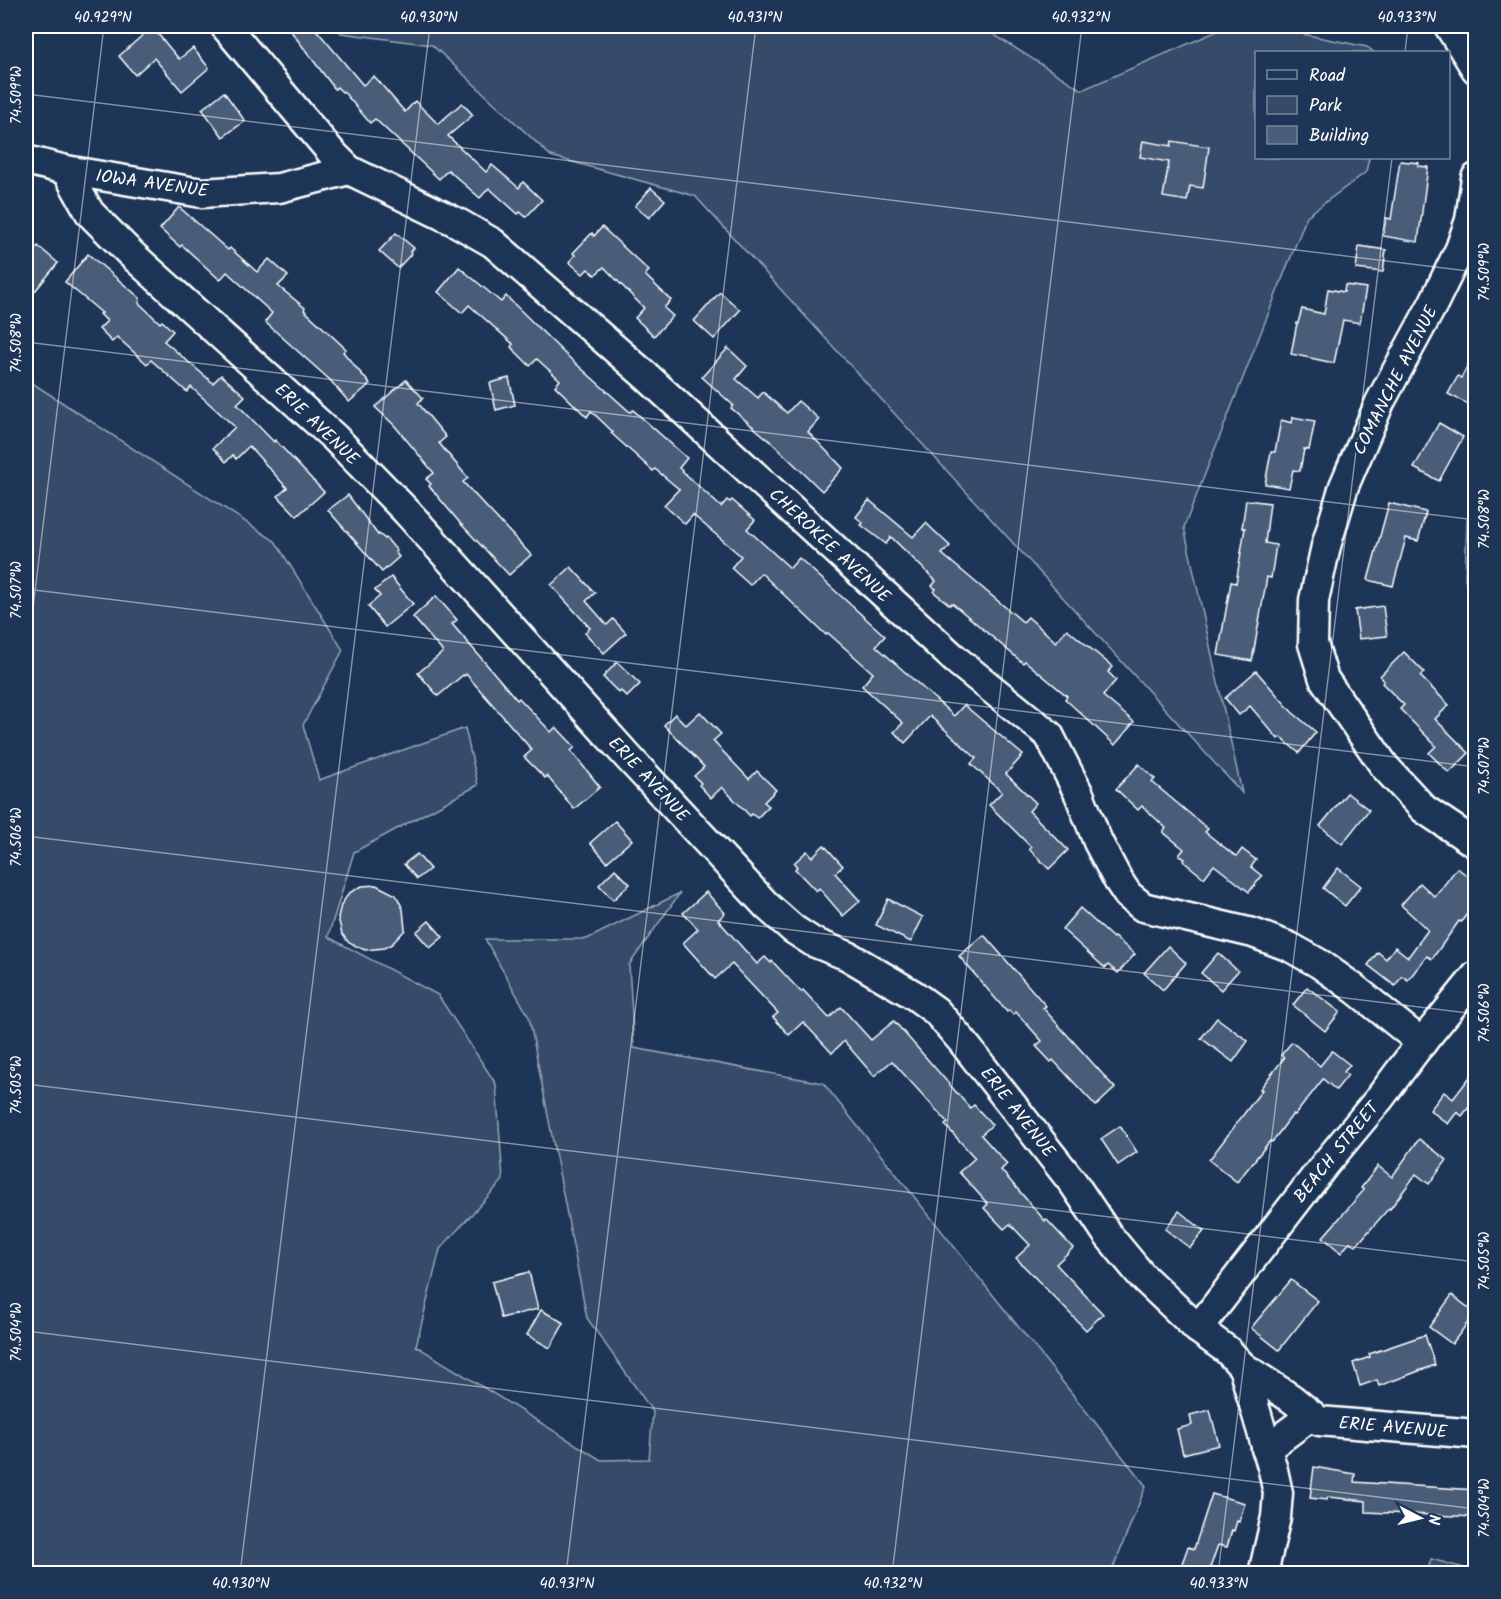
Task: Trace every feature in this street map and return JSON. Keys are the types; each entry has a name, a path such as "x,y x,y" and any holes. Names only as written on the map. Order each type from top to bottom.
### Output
{"street":[{"name":"CHEROKEE AVENUE","path":"225,26 349,170 458,223 493,243 645,375 956,660 1049,735 1079,794 1098,842 1128,895 1143,907 1253,933 1290,947 1320,964 1355,989 1422,1043"},
{"path":"1449,26 1476,69"},
{"name":"IOWA AVENUE","path":"26,160 66,170 202,193 279,188 349,170"},
{"name":"ERIE AVENUE","path":"66,170 90,213 130,253 335,438 406,512 636,766 767,906 793,929 813,942 848,956 914,995 936,1011 963,1041 1142,1276 1198,1329 1227,1350 1243,1367 1292,1399 1319,1421 1470,1426"},
{"name":"COMANCHE AVENUE","path":"1476,178 1470,220 1460,249 1434,304 1380,402 1344,486 1326,546 1314,600 1312,644 1324,679 1385,767 1424,809 1476,844"},
{"name":"BEACH STREET","path":"1198,1329 1312,1180 1476,976"},
{"name":"ERIE AVENUE","path":"1243,1367 1278,1493 1276,1517 1263,1574"},
{"path":"1266,1449 1312,1415"}],"green space":[{"path":"335,26 980,26 1082,90 1229,26 1263,26 1367,47 1373,51 1255,51 1255,159 1369,159 1366,172 1307,216 1184,527 1242,793 695,196 551,156 432,45 341,33"},
{"path":"26,379 275,541 343,650 303,725 319,780 465,728 478,785 354,852 328,937 438,995 496,1084 503,1180 440,1249 416,1346 601,1460 649,1459 653,1412 587,1318 529,1017 485,939 587,939 680,893 629,965 634,1048 823,1083 1146,1486 1111,1573 26,1573"},
{"path":"1475,507 1475,614 1465,580 1467,520"},
{"path":"1431,1559 1475,1571 1475,1573 1427,1573"}],"building":[{"path":"287,26 313,26 363,85 374,76 405,112 415,101 438,124 462,103 473,115 448,136 486,172 492,165 519,188 523,182 542,200 526,217 520,212 518,214 489,188 480,198 448,170 439,179 375,119 370,123 343,91 337,87 335,89"},
{"path":"152,27 179,59 193,48 209,68 182,91 154,58 135,75 119,56"},
{"path":"224,92 245,121 223,137 202,109"},
{"path":"1143,141 1171,146 1172,141 1209,147 1203,188 1190,186 1187,201 1163,197 1169,162 1140,157"},
{"path":"1400,161 1419,163 1418,166 1428,167 1418,242 1383,236 1386,218 1391,219"},
{"path":"651,188 665,200 649,218 635,206"},
{"path":"179,207 257,272 269,259 288,276 278,286 305,308 304,310 346,349 343,352 370,384 349,402 330,380 265,322 272,313 227,272 220,280 182,245 180,247 160,229"},
{"path":"602,227 649,271 645,275 671,300 664,308 673,316 654,336 635,318 644,308 604,267 595,275 588,269 583,274 569,262 575,255 573,253 592,233 594,236"},
{"path":"396,233 414,248 398,268 379,251"},
{"path":"38,246 58,263 26,302 26,261"},
{"path":"1359,246 1386,250 1383,272 1356,269"},
{"path":"88,254 140,298 139,303 160,323 162,321 173,331 164,341 213,383 221,375 245,396 237,404 324,492 297,516 278,496 287,488 249,446 236,459 233,455 226,462 213,448 235,427 191,387 187,392 151,360 147,364 117,337 112,342 99,329 107,321 100,314 102,313 65,282"},
{"path":"459,267 501,302 506,296 563,352 630,412 633,410 687,458 679,468 721,507 727,500 730,502 732,500 755,520 747,529 790,568 799,558 885,636 876,646 954,716 964,705 1023,755 1006,774 1036,803 1029,811 1068,850 1049,869 1029,849 1031,847 989,805 1002,792 971,764 976,758 930,716 905,743 894,732 903,723 862,686 873,673 828,633 826,635 761,573 750,585 731,568 741,556 693,515 685,524 664,505 679,489 655,469 653,471 611,433 613,432 591,411 587,417 555,386 560,380 537,359 530,366 511,347 513,344 469,305 462,313 438,292"},
{"path":"1345,285 1366,288 1360,323 1343,320 1334,363 1291,354 1302,309 1324,314 1328,289 1344,292"},
{"path":"720,292 740,310 714,339 694,321"},
{"path":"728,348 747,366 736,379 758,398 763,392 787,413 798,401 819,419 808,432 843,468 822,491 770,441 731,408 733,405 702,377"},
{"path":"1476,350 1476,408 1448,394 1458,376 1461,378"},
{"path":"509,378 515,405 496,410 490,383"},
{"path":"406,380 423,398 418,403 446,437 439,443 468,478 463,482 531,555 509,575 429,486 431,484 426,479 434,473 394,425 375,407"},
{"path":"1293,417 1315,421 1309,450 1304,449 1300,471 1293,470 1289,488 1265,484 1271,452 1275,452 1281,420 1292,423"},
{"path":"1439,423 1463,437 1439,481 1414,468"},
{"path":"348,495 378,535 386,538 397,551 395,552 399,557 382,572 328,510"},
{"path":"869,500 913,537 926,523 950,546 942,554 1023,622 1028,617 1056,642 1067,629 1113,667 1108,672 1116,680 1103,696 1134,722 1115,745 1065,699 1067,696 1025,661 1023,663 952,603 950,605 934,592 936,589 932,586 936,581 891,537 886,544 861,525 863,523 856,517"},
{"path":"1246,500 1270,503 1265,543 1276,545 1271,578 1267,577 1252,661 1218,655 1231,582 1236,583 1245,528 1242,528"},
{"path":"1389,503 1426,512 1418,541 1406,538 1393,586 1368,580"},
{"path":"571,567 595,593 586,601 607,625 613,619 626,633 604,653 585,633 590,628 551,585"},
{"path":"391,577 413,604 385,627 368,606 380,596 375,590"},
{"path":"436,596 457,620 452,624 517,700 519,698 551,732 556,727 575,747 571,751 600,787 574,809 547,776 545,778 524,757 532,750 466,674 438,696 418,673 443,652 413,617"},
{"path":"1383,606 1387,636 1359,639 1355,610"},
{"path":"1404,652 1424,672 1420,676 1449,705 1435,719 1469,753 1449,773 1429,753 1436,746 1400,709 1404,705 1382,683 1384,681 1380,676"},
{"path":"617,662 640,684 627,697 621,691 619,693 603,677"},
{"path":"1256,671 1292,712 1316,732 1299,753 1280,737 1278,739 1250,706 1239,715 1225,698"},
{"path":"700,712 721,734 713,741 749,779 757,771 776,790 764,802 769,806 757,818 752,814 750,816 722,787 711,798 694,776 704,767 664,725 675,714 686,725"},
{"path":"1139,764 1155,779 1152,782 1208,829 1205,832 1233,854 1237,856 1242,849 1256,860 1251,867 1262,876 1249,892 1214,865 1204,878 1183,861 1185,859 1179,855 1184,849 1163,832 1166,828 1142,806 1138,810 1116,789"},
{"path":"1347,793 1369,810 1342,844 1320,826"},
{"path":"615,821 632,840 607,862 590,843"},
{"path":"824,845 843,866 835,873 860,901 843,916 819,888 816,891 795,869 797,867 794,863 807,851 812,857"},
{"path":"417,854 430,869 417,879 404,864"},
{"path":"1338,868 1361,886 1345,906 1323,888"},
{"path":"1457,868 1476,882 1476,902 1461,922 1459,921 1432,959 1427,956 1408,980 1402,976 1395,986 1368,965 1378,952 1386,959 1395,947 1408,957 1428,930 1401,905 1420,883 1435,897"},
{"path":"615,869 630,884 613,900 599,885"},
{"path":"376,885 396,895 403,909 405,930 392,944 384,948 365,950 349,943 342,934 338,917 341,905 349,893 362,886"},
{"path":"706,892 725,913 718,920 757,964 765,957 771,963 772,961 829,1018 841,1007 871,1040 894,1021 970,1108 974,1105 992,1125 981,1135 1007,1164 1001,1170 1045,1221 1046,1219 1073,1248 1056,1264 1103,1314 1086,1330 1016,1258 1030,1245 1010,1224 1004,1229 984,1208 988,1204 959,1172 975,1158 945,1125 948,1123 892,1061 874,1076 844,1041 832,1053 803,1022 789,1035 773,1017 778,1013 732,964 715,979 683,943 698,929 683,913"},
{"path":"888,899 923,917 911,942 876,925"},
{"path":"1080,908 1113,938 1135,954 1118,973 1108,965 1105,968 1062,929"},
{"path":"429,921 443,937 430,948 416,932"},
{"path":"984,935 1046,1006 1043,1008 1115,1088 1096,1106 1053,1060 1051,1062 1036,1046 1042,1041 1016,1012 1013,1015 1009,1010 1007,1012 959,956"},
{"path":"1168,946 1186,963 1163,990 1144,973"},
{"path":"1218,953 1238,971 1221,990 1201,973"},
{"path":"1307,987 1340,1012 1325,1031 1293,1005"},
{"path":"1217,1018 1248,1041 1233,1062 1201,1038"},
{"path":"1292,1042 1320,1066 1332,1051 1350,1065 1344,1072 1348,1075 1336,1090 1323,1079 1237,1182 1209,1160 1262,1090 1260,1089 1284,1058 1281,1055"},
{"path":"1476,1069 1476,1098 1462,1116 1457,1112 1448,1124 1430,1110 1444,1092 1453,1099"},
{"path":"1120,1126 1137,1152 1118,1165 1101,1139"},
{"path":"1419,1139 1447,1160 1429,1184 1416,1174 1390,1209 1356,1246 1350,1242 1341,1253 1323,1237 1364,1190 1361,1188 1378,1166 1392,1177"},
{"path":"1179,1211 1204,1231 1190,1248 1165,1229"},
{"path":"529,1272 538,1309 501,1318 492,1282"},
{"path":"1291,1280 1318,1301 1279,1350 1251,1328"},
{"path":"1452,1295 1475,1313 1452,1344 1429,1327"},
{"path":"541,1310 564,1323 550,1348 527,1335"},
{"path":"1425,1335 1435,1365 1379,1386 1377,1380 1360,1386 1353,1363 1370,1357 1369,1354"},
{"path":"1210,1410 1219,1445 1183,1454 1177,1429 1192,1425 1190,1415"},
{"path":"1314,1467 1355,1474 1354,1482 1476,1490 1476,1517 1366,1512 1366,1501 1328,1497 1327,1500 1310,1498"},
{"path":"1212,1494 1245,1503 1239,1522 1237,1521 1234,1531 1232,1530 1227,1547 1218,1545 1208,1574 1178,1574 1188,1547 1194,1549"}]}
